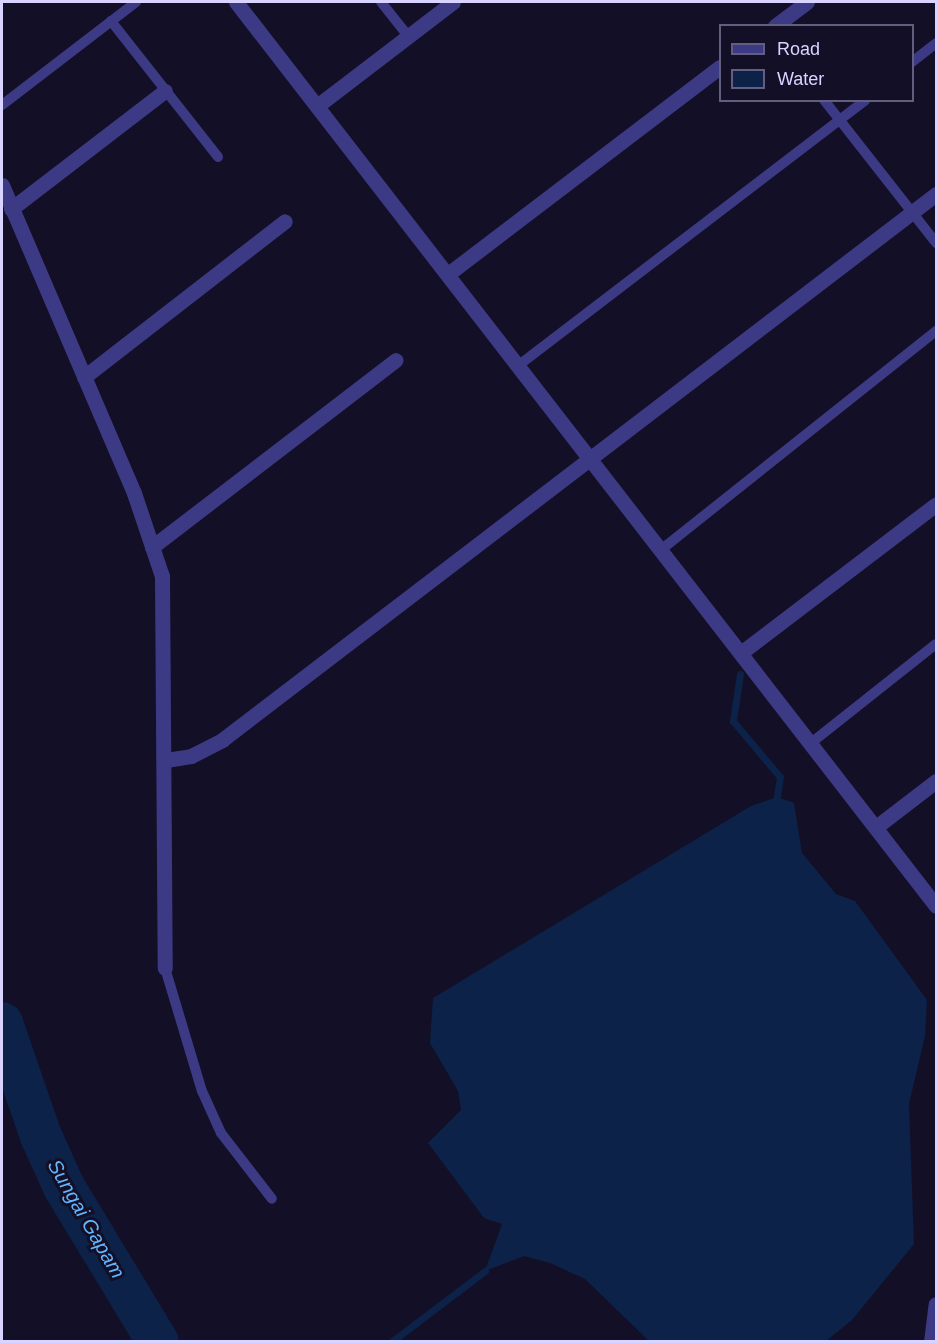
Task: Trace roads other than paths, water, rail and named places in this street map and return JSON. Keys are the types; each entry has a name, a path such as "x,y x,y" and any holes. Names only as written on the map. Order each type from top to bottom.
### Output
{"street":[{"path":"236,2 742,652 936,906"},
{"path":"317,106 453,2"},
{"path":"778,24 807,2"},
{"path":"448,274 719,68"},
{"path":"11,209 165,91"},
{"path":"2,185 134,493 162,576 166,760 162,923 165,968"},
{"path":"166,760 191,756 222,740 936,194"},
{"path":"84,377 285,221"},
{"path":"152,547 396,360"},
{"path":"742,652 936,504"},
{"path":"876,827 936,781"},
{"path":"931,1341 936,1304"}],"lane":[{"path":"2,105 136,2"},
{"path":"381,2 408,36"},
{"path":"111,21 218,157"},
{"path":"914,60 936,43"},
{"path":"826,102 936,243"},
{"path":"519,365 863,102"},
{"path":"662,549 936,331"},
{"path":"811,743 936,644"},
{"path":"165,968 202,1091 221,1133 272,1199"}],"water":[{"path":"777,797 794,803 802,853 836,894 855,901 927,1000 925,1036 909,1104 914,1244 852,1320 826,1341 649,1341 585,1279 550,1263 524,1256 485,1271 502,1224 484,1218 428,1143 461,1110 458,1091 430,1043 433,998 751,806"}],"waterway":[{"path":"740,674 733,721 780,777 777,797"},
{"name":"Sungai Gapam","path":"2,1023 41,1136 64,1187 158,1342"},
{"path":"391,1342 485,1271"}]}
